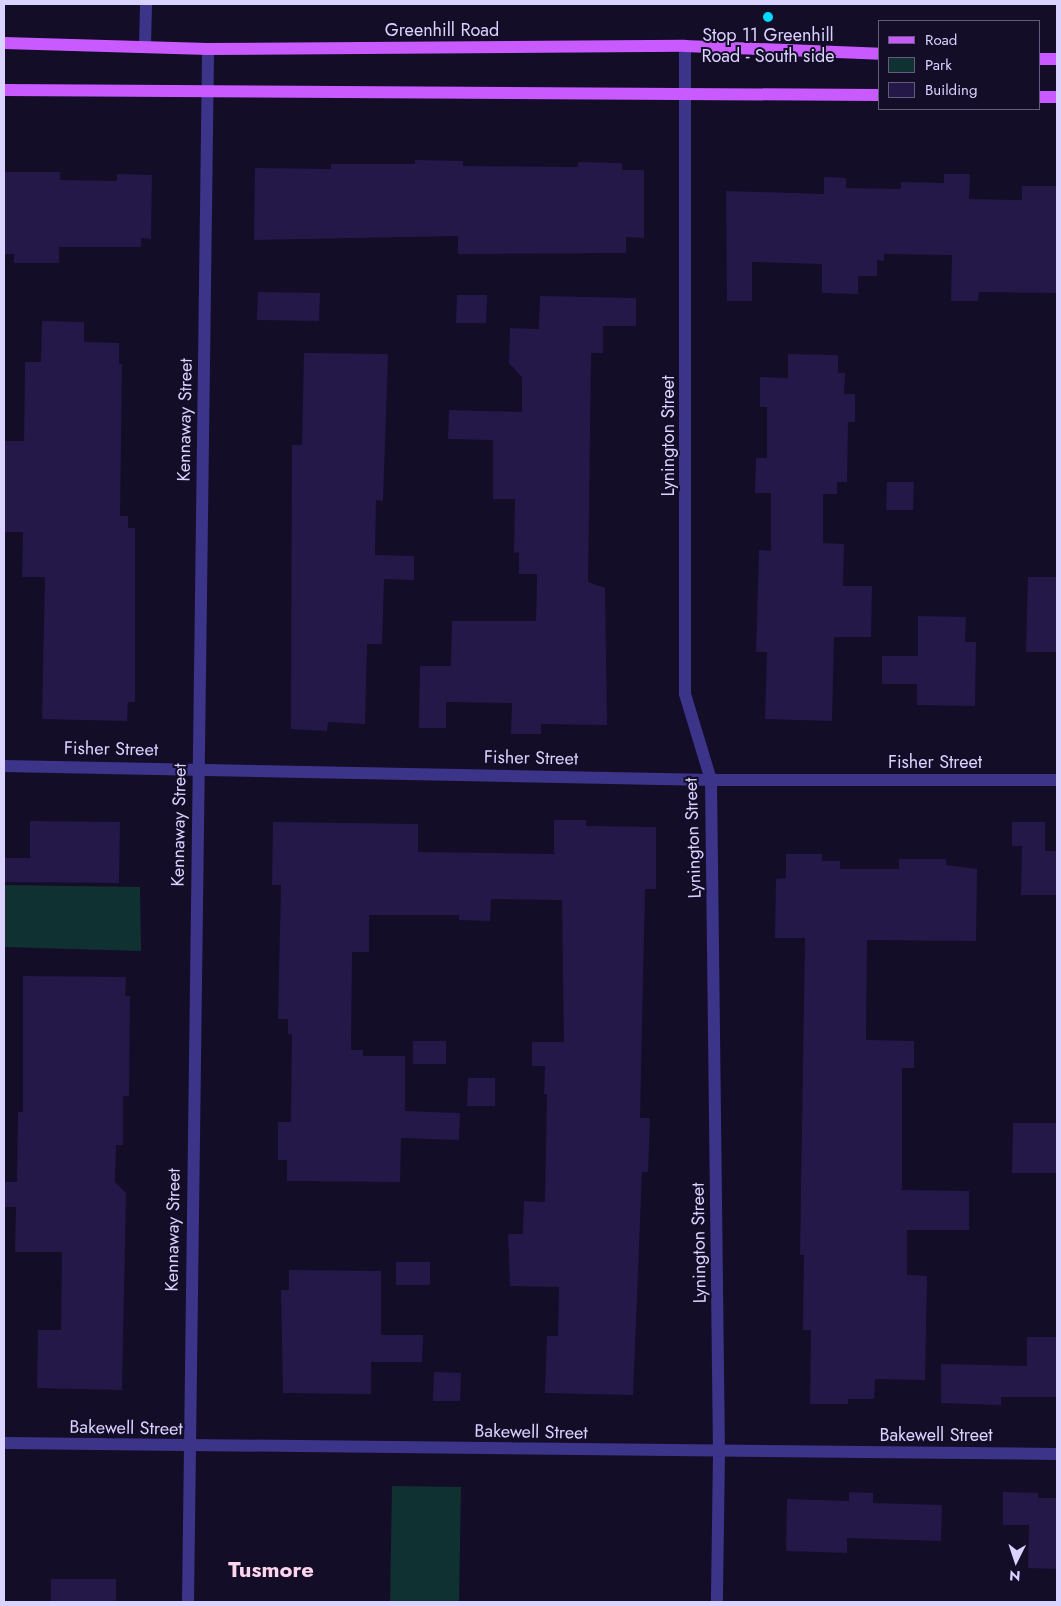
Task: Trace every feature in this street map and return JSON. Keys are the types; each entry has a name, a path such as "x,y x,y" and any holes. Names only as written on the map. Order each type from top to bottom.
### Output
{"main road":[{"name":"Greenhill Road","path":"4,43 208,48 685,46 878,54"},
{"path":"1041,59 1057,59"},
{"path":"4,90 207,93 878,95"},
{"path":"1041,97 1057,97"}],"street":[{"path":"145,46 146,4"},
{"name":"Lynington Street","path":"685,46 685,694 711,780 719,1451 717,1602"},
{"name":"Kennaway Street","path":"188,1602 188,1447 208,48"},
{"name":"Fisher Street","path":"4,766 198,768 711,780 1057,780"},
{"name":"Bakewell Street","path":"4,1443 188,1447 1057,1454"}],"green space":[{"path":"4,885 140,887 141,951 4,947"},
{"path":"392,1486 461,1487 459,1602 390,1602"}],"building":[{"path":"415,160 463,161 463,166 578,167 578,162 622,163 622,170 644,170 644,238 626,237 626,253 458,254 458,236 254,240 255,168 331,169 331,164 415,164"},
{"path":"4,172 60,172 60,180 117,181 117,174 152,175 151,239 141,238 141,247 59,247 59,263 14,263 14,254 4,254"},
{"path":"944,174 970,174 969,199 1022,200 1022,186 1057,186 1057,293 979,292 978,301 951,301 952,255 884,254 884,261 877,260 877,276 858,276 858,294 822,293 822,264 752,262 752,301 727,301 726,191 824,194 824,177 846,178 846,188 901,189 901,182 944,183"},
{"path":"258,292 320,293 319,321 257,320"},
{"path":"457,295 487,295 486,323 456,323"},
{"path":"540,296 636,298 636,326 603,326 603,353 591,353 588,582 605,588 607,725 541,724 541,734 511,734 512,703 446,702 446,728 419,728 420,666 451,666 452,621 536,621 537,574 519,574 519,552 514,553 515,499 493,499 493,440 448,439 449,410 522,412 522,377 509,363 510,328 539,329"},
{"path":"42,321 84,322 84,342 119,343 119,364 122,364 120,516 128,516 128,528 135,528 135,702 128,702 127,721 42,719 45,577 22,577 23,532 4,532 4,441 24,441 25,362 41,362"},
{"path":"304,353 388,354 383,501 376,500 375,555 414,556 414,580 384,579 382,644 367,644 365,724 328,722 327,731 291,729 292,445 302,445"},
{"path":"788,354 838,355 838,373 845,373 844,394 855,394 855,422 848,422 847,482 837,482 837,494 823,494 823,543 844,544 843,586 872,586 871,637 834,637 832,721 765,719 767,652 756,652 759,550 771,551 771,493 755,493 756,458 767,458 767,407 760,407 760,377 788,378"},
{"path":"887,482 914,482 913,510 886,510"},
{"path":"1028,577 1057,577 1057,652 1026,652"},
{"path":"918,616 966,617 965,642 976,642 975,706 917,705 917,684 882,684 882,656 918,656"},
{"path":"554,820 586,820 586,826 656,827 656,889 645,889 640,1118 650,1118 648,1172 642,1172 633,1395 545,1393 547,1336 558,1336 559,1287 510,1286 508,1234 523,1234 524,1201 545,1202 547,1094 544,1094 545,1066 532,1066 532,1042 564,1042 562,900 491,899 490,921 459,920 459,915 369,915 369,952 352,952 351,1050 363,1050 363,1056 405,1056 405,1111 460,1113 459,1140 401,1138 400,1182 287,1181 287,1160 278,1160 278,1122 291,1122 292,1034 288,1034 288,1019 278,1019 281,885 272,885 273,822 418,824 418,852 554,854"},
{"path":"30,821 120,822 119,883 4,882 4,858 30,858"},
{"path":"1012,822 1045,822 1045,851 1057,851 1057,895 1021,895 1022,846 1012,846"},
{"path":"786,854 822,854 822,861 840,861 840,869 899,869 899,859 946,859 946,865 977,869 976,941 867,940 866,1040 914,1041 914,1068 902,1068 902,1190 969,1191 969,1230 907,1230 907,1275 927,1276 925,1380 875,1379 874,1399 848,1399 848,1404 810,1404 811,1330 803,1330 804,1255 800,1255 805,938 775,938 776,879 786,878"},
{"path":"23,976 126,977 125,996 130,996 129,1096 123,1096 123,1145 116,1145 115,1182 126,1193 122,1390 37,1388 38,1330 61,1330 62,1252 15,1252 16,1207 4,1207 4,1182 17,1182 18,1112 23,1112"},
{"path":"413,1041 446,1041 446,1064 413,1064"},
{"path":"468,1078 495,1078 495,1106 467,1106"},
{"path":"1013,1123 1057,1123 1057,1173 1012,1173"},
{"path":"396,1262 430,1262 430,1285 396,1285"},
{"path":"289,1270 381,1271 381,1335 423,1335 422,1362 371,1362 371,1394 283,1393 281,1290 289,1290"},
{"path":"1027,1337 1057,1337 1057,1397 1001,1397 1001,1405 941,1403 941,1364 1027,1366"},
{"path":"434,1372 461,1373 460,1401 433,1401"},
{"path":"849,1492 873,1493 873,1503 942,1505 941,1541 847,1538 847,1553 786,1551 787,1499 849,1501"},
{"path":"1003,1492 1038,1493 1038,1498 1057,1498 1057,1569 1028,1568 1029,1525 1003,1525"},
{"path":"51,1579 116,1579 116,1602 51,1602"}],"place":[{"name":"Stop 11 Greenhill Road - South side","path":"768,17"}],"district":[{"name":"Tusmore","path":"271,1570"}]}
